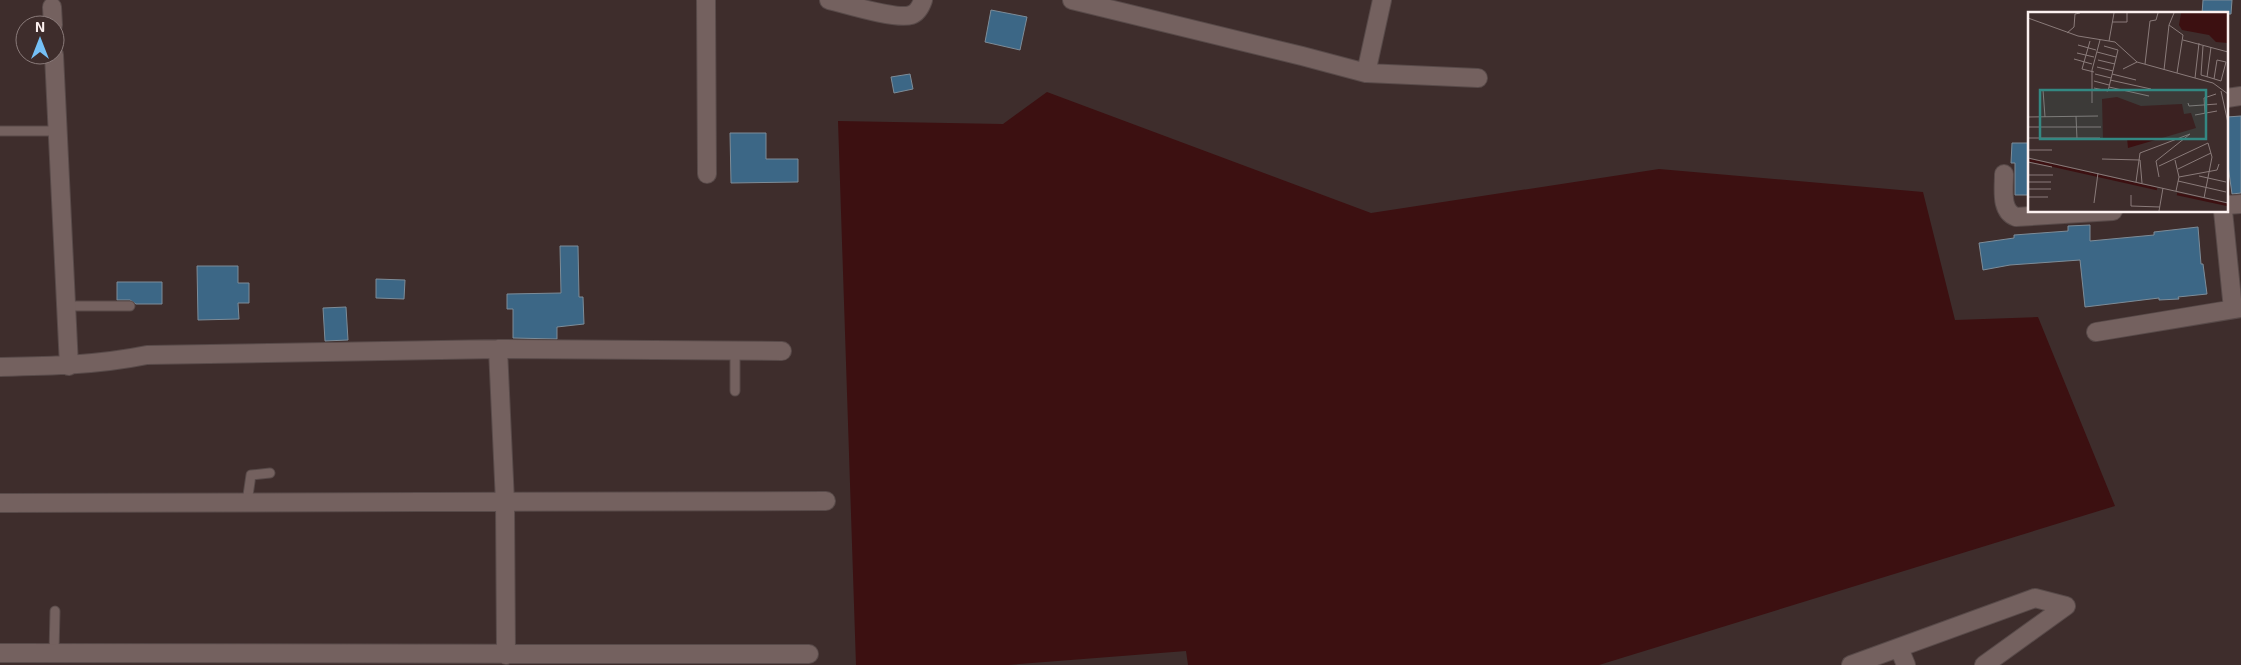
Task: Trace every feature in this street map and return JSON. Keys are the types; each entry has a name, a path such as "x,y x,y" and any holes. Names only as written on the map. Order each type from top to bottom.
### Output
{"street":[{"path":"706,0 707,174"},
{"path":"829,0 895,15 911,15 920,7 922,0"},
{"path":"1072,0 1366,73 1478,78"},
{"path":"1366,73 1382,0"},
{"path":"52,7 52,15"},
{"path":"55,65 69,366"},
{"path":"2228,98 2241,96"},
{"path":"2004,174 2006,209 2016,217 2101,212"},
{"path":"2228,205 2241,204"},
{"path":"2096,332 2237,309 2222,212"},
{"path":"498,349 505,502 506,655"},
{"path":"0,367 69,366 110,362 148,355 498,349 782,351"},
{"path":"0,503 826,501"},
{"path":"1851,665 2035,598 2066,606 1984,665"},
{"path":"1900,648 1906,665"},
{"path":"0,653 810,654"}],"lane":[{"path":"0,131 58,131"},
{"path":"67,306 130,306"},
{"path":"736,351 736,391"},
{"path":"247,502 251,475 270,473"},
{"path":"54,611 54,653"}],"shaded area":[{"path":"1047,92 1371,213 1659,169 1923,192 1955,320 2038,317 2115,506 1599,665 1188,665 1186,651 1008,665 856,665 838,121 1003,124"}],"building":[{"path":"2203,0 2232,0 2231,14 2228,14 2228,12 2202,12"},
{"path":"991,10 1027,17 1020,50 985,42"},
{"path":"910,74 913,89 894,93 891,77"},
{"path":"2241,116 2241,193 2232,194 2228,165 2228,117"},
{"path":"730,133 766,133 766,159 798,159 798,182 731,183"},
{"path":"2012,143 2028,143 2028,195 2015,195 2015,163 2011,163"},
{"path":"2090,225 2090,241 2154,235 2154,232 2198,227 2201,264 2203,264 2207,294 2178,297 2179,299 2159,300 2159,298 2085,307 2080,260 2010,265 1983,270 1979,243 2014,238 2014,235 2068,231 2068,226"},
{"path":"560,246 578,246 579,297 583,297 584,324 557,327 557,339 513,338 513,309 507,309 507,294 561,293"},
{"path":"197,266 238,266 238,283 249,283 249,303 238,303 239,319 198,320"},
{"path":"376,279 405,280 404,299 376,298"},
{"path":"117,282 162,282 162,304 136,304 130,300 117,300"},
{"path":"346,307 348,340 325,341 323,308"}]}
